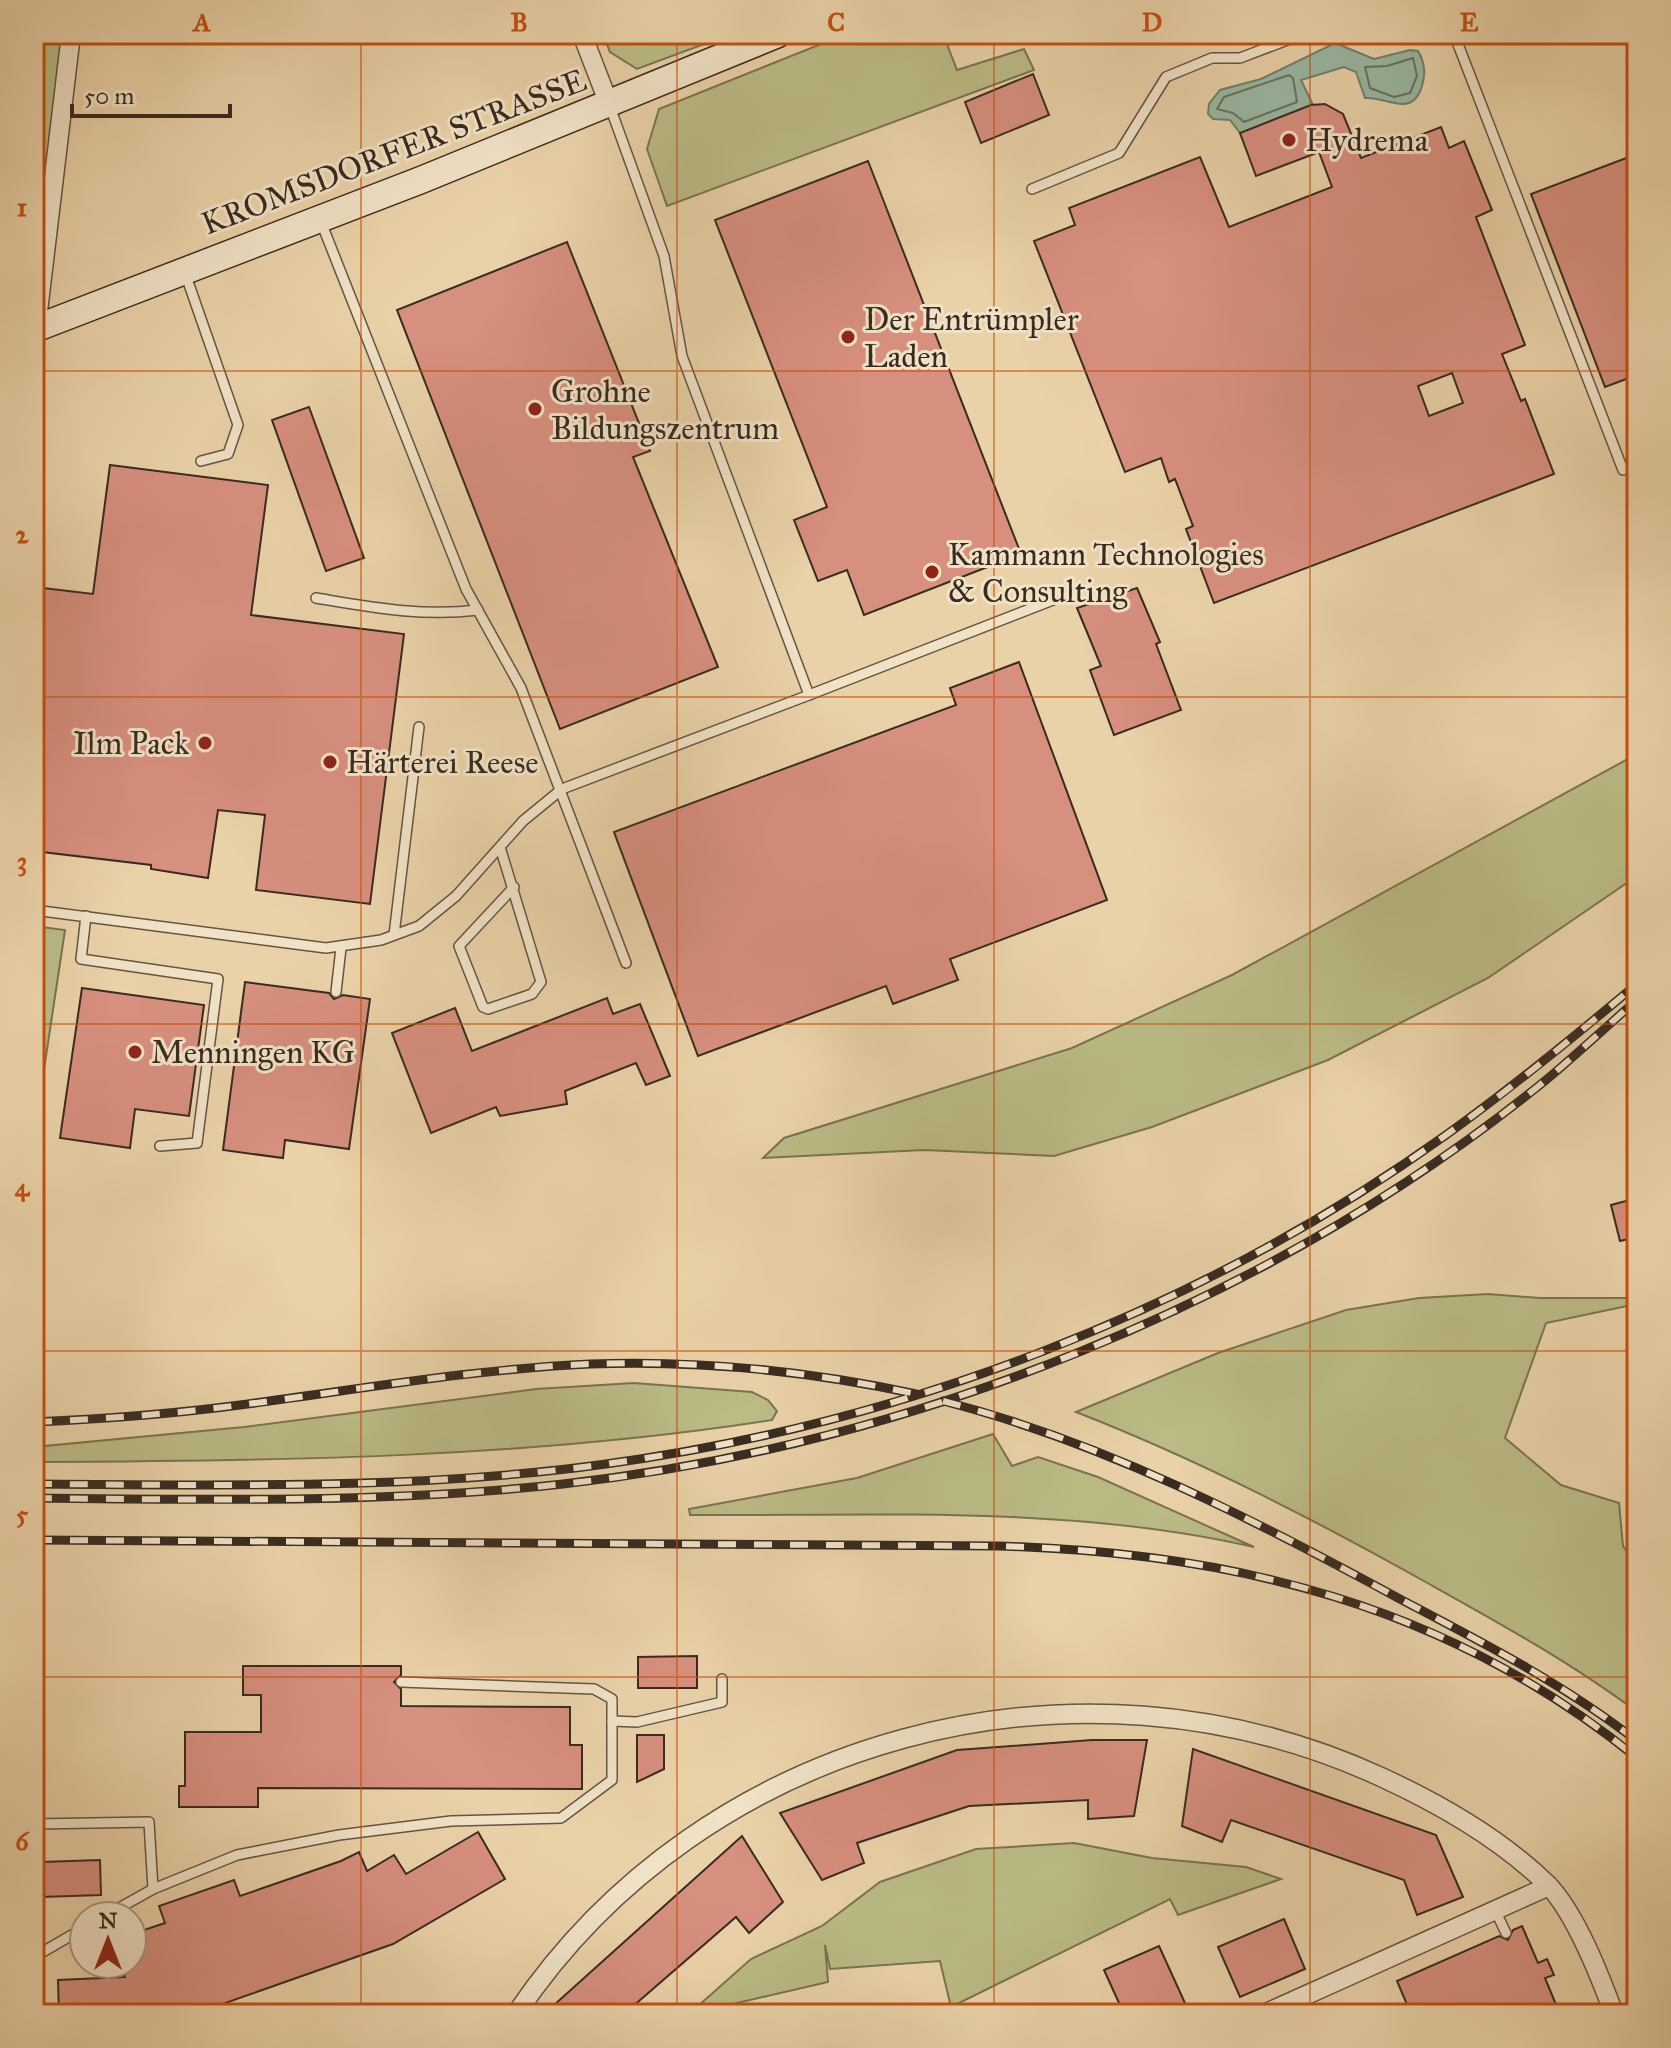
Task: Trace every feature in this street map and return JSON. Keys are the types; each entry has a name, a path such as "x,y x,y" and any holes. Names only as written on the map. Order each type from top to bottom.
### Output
{"street":[{"path":"35,328 71,34"},
{"path":"582,34 609,104"},
{"name":"KROMSDORFER STRASSE","path":"35,328 319,219 778,34"},
{"path":"516,2014 540,1977 587,1923 662,1856 743,1803 813,1768 910,1736 1050,1713 1111,1713 1226,1726 1349,1762 1450,1812 1549,1886 1572,1920 1614,2014"},
{"path":"1264,2014 1549,1886"}],"lane":[{"path":"1032,189 1119,153 1166,77 1212,58 1240,58 1303,34"},
{"path":"1454,34 1623,470"},
{"path":"609,104 664,256 682,356 809,695"},
{"path":"319,219 406,442 478,610 521,688 626,963"},
{"path":"184,270 238,425 228,454 201,461"},
{"path":"316,598 421,613 478,610"},
{"path":"34,910 341,948 394,935 419,926 456,896 523,821 562,789 1053,600"},
{"path":"394,935 419,727"},
{"path":"500,847 514,887 541,982 532,994 488,1009 483,1007 459,946 514,887"},
{"path":"86,916 81,959 218,979 197,1143 160,1146"},
{"path":"336,992 341,948"},
{"path":"612,1721 637,1722 722,1702 722,1679"},
{"path":"133,1900 237,1855 339,1835 451,1821 561,1818 612,1780 612,1699 594,1689 401,1682"},
{"path":"34,1824 149,1822 153,1889"},
{"path":"1495,1910 1506,1933"},
{"path":"34,1957 68,1937"},
{"path":"34,1998 35,2014"}],"green space":[{"path":"34,34 71,34 34,303"},
{"path":"603,34 703,34 707,43 637,69 610,52"},
{"path":"846,34 901,34 904,41 919,34 943,34 957,70 1024,49 1034,70 667,206 647,149 659,109"},
{"path":"1637,754 1637,876 1488,978 1328,1060 1152,1127 1054,1156 924,1150 763,1158 784,1138 1072,1048 1232,975"},
{"path":"34,926 65,930 34,1136"},
{"path":"1488,1294 1540,1298 1637,1298 1637,1304 1546,1323 1505,1438 1561,1485 1619,1503 1623,1546 1637,1566 1637,1712 1536,1645 1344,1537 1212,1471 1076,1412 1218,1353 1346,1310 1419,1298"},
{"path":"634,1383 752,1392 768,1400 777,1411 772,1420 680,1433 496,1450 312,1458 34,1462 34,1447 244,1427 536,1389"},
{"path":"993,1434 1012,1466 1038,1457 1098,1477 1254,1547 1115,1524 1044,1519 902,1514 690,1515 689,1509 857,1478"},
{"path":"1074,1843 1152,1858 1246,1867 1281,1879 1178,1915 1170,1899 951,2007 940,1961 830,1969 825,1945 828,1982 689,2014 751,1959 822,1926 880,1882 976,1849"}],"water":[{"path":"1335,43 1374,59 1410,50 1418,51 1424,70 1419,94 1406,104 1365,98 1356,72 1344,67 1301,80 1313,105 1240,133 1230,120 1213,119 1208,114 1209,104 1220,90 1261,79"}],"building":[{"path":"1033,74 1049,115 981,143 965,102"},
{"path":"1325,104 1343,114 1361,158 1441,127 1449,148 1464,141 1492,210 1476,217 1525,345 1502,354 1521,401 1525,399 1554,474 1214,603 1186,529 1193,526 1175,479 1169,482 1161,458 1125,472 1034,241 1075,225 1069,208 1200,157 1229,227 1332,187 1319,152 1256,176 1240,133 1311,105","holes":["1452,373 1463,403 1429,416 1418,386"]},
{"path":"1637,154 1637,375 1605,387 1531,194"},
{"name":"Der Entrümpler Laden","path":"868,161 1021,554 864,615 847,570 818,581 794,520 827,507 715,220"},
{"path":"567,242 650,451 633,457 718,667 560,729 397,310"},
{"path":"309,407 364,558 326,571 272,420"},
{"path":"110,465 268,485 251,615 404,634 370,904 256,890 265,815 218,810 208,878 151,869 151,865 34,851 34,587 93,594"},
{"path":"1137,588 1160,642 1156,644 1181,710 1114,735 1090,670 1101,666 1077,608"},
{"path":"1019,662 1107,900 950,959 958,980 893,1004 886,986 698,1056 614,832 956,705 950,688"},
{"path":"245,982 329,993 334,999 343,995 370,999 349,1149 285,1140 283,1158 223,1150"},
{"name":"Menningen KG","path":"82,988 204,1005 189,1116 135,1109 130,1148 60,1138"},
{"path":"607,998 613,1014 640,1004 670,1076 646,1085 636,1063 565,1091 567,1104 500,1116 496,1107 431,1133 392,1033 455,1008 472,1051"},
{"path":"1637,1198 1637,1237 1620,1241 1611,1205"},
{"path":"697,1656 697,1688 638,1688 638,1657"},
{"path":"243,1666 401,1666 401,1675 394,1682 401,1689 401,1706 570,1707 570,1745 582,1745 582,1789 258,1788 258,1807 179,1807 179,1786 185,1786 185,1732 261,1732 261,1695 243,1695"},
{"path":"637,1735 664,1735 664,1769 637,1782"},
{"path":"1092,1740 1147,1740 1134,1816 1088,1819 1088,1800 969,1806 857,1843 864,1863 822,1880 780,1813 957,1750"},
{"path":"1193,1749 1436,1835 1463,1897 1417,1915 1404,1880 1231,1820 1222,1842 1182,1826"},
{"path":"478,1832 505,1879 393,1944 194,2014 59,2014 58,1980 148,1980 148,1929 165,1923 159,1906 234,1880 240,1896 359,1852 367,1871 394,1855 406,1874"},
{"path":"742,1836 783,1902 749,1933 736,1917 624,2014 544,2014"},
{"path":"100,1860 101,1895 42,1897 41,1862"},
{"path":"1284,1919 1305,1969 1240,1997 1218,1947"},
{"path":"1522,1926 1538,1963 1547,1959 1554,1975 1545,1978 1557,2007 1541,2014 1411,2014 1397,1981 1499,1936 1508,1940 1513,1930"},
{"path":"1159,1946 1190,2014 1124,2014 1104,1970"}],"railway":[{"path":"34,1484 320,1484 535,1472 606,1464 718,1445 829,1420 938,1388 1046,1350 1151,1306 1253,1255 1352,1198 1471,1117 1637,984"},
{"path":"34,1498 366,1497 563,1484 694,1465 825,1436 955,1398 1083,1351 1207,1295 1326,1231 1440,1159 1546,1080 1637,1000"},
{"path":"34,1422 189,1411 458,1375 590,1364 672,1364 754,1369 835,1379 916,1394"},
{"path":"943,1401 1062,1438 1176,1485 1232,1512 1521,1664 1637,1741"},
{"path":"34,1540 997,1546 1171,1560 1254,1576 1336,1597 1415,1626 1491,1662 1566,1705 1637,1758"}],"place":[{"name":"Hydrema","path":"1289,140"},
{"name":"Der Entrümpler Laden","path":"848,337"},
{"name":"Grohne Bildungszentrum","path":"535,409"},
{"name":"Kammann Technologies & Consulting","path":"932,572"},
{"name":"Ilm Pack","path":"205,743"},
{"name":"Härterei Reese","path":"330,762"},
{"name":"Menningen KG","path":"135,1052"}]}
